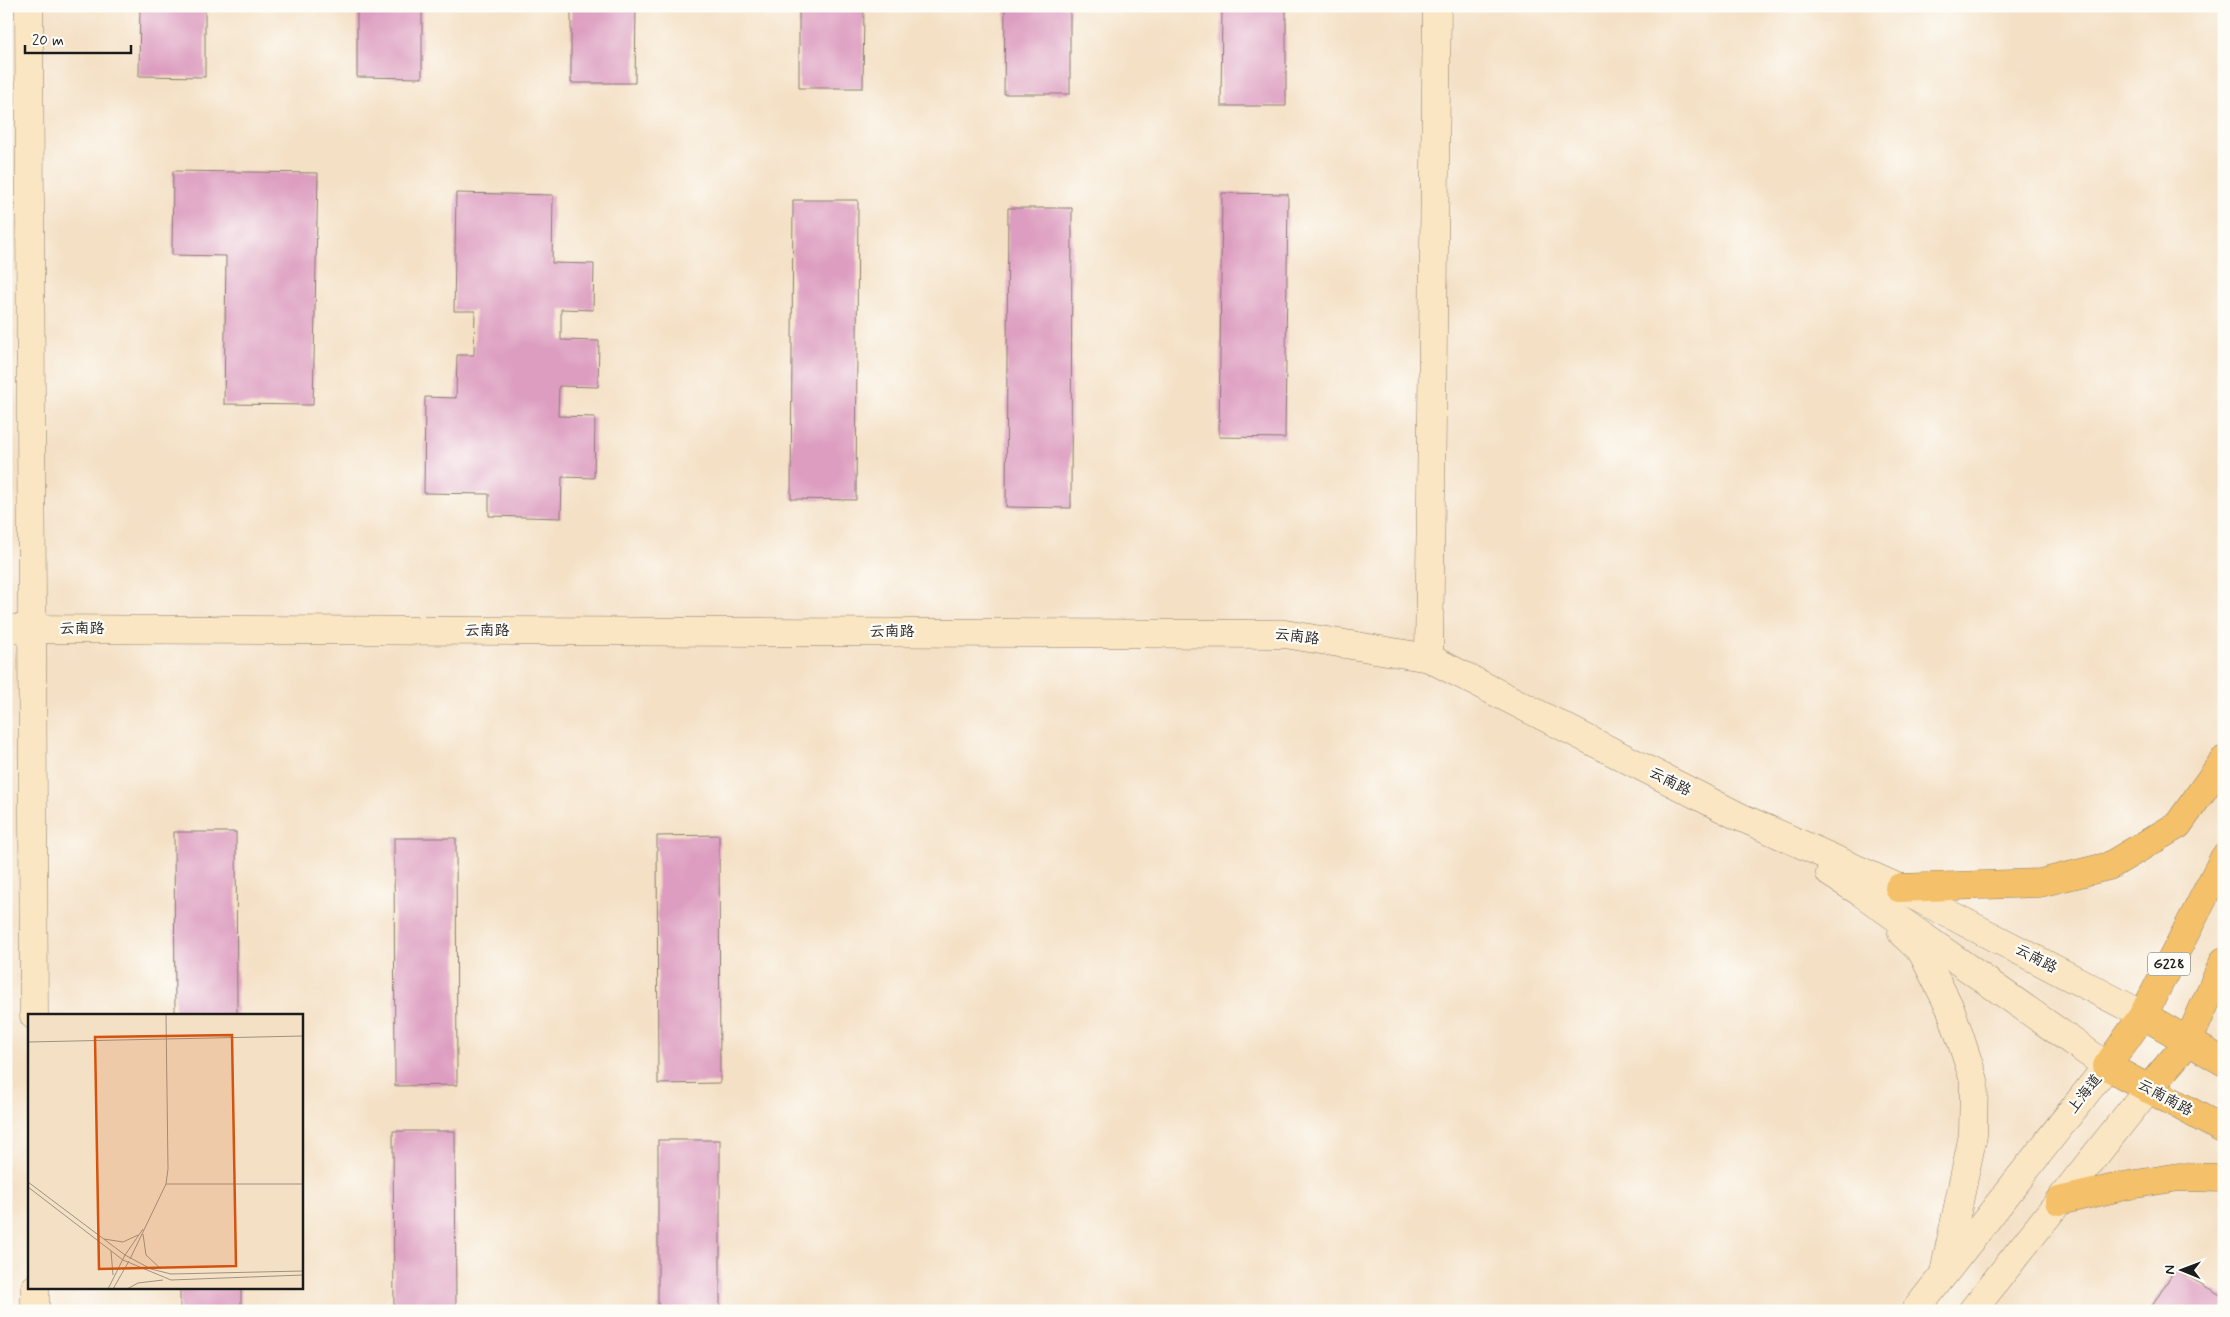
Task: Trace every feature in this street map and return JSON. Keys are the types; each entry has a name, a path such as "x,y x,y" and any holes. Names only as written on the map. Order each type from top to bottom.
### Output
{"highway":[{"path":"1899,888 2040,883 2109,866 2178,825 2224,760"},
{"name":"上海道","path":"2107,1066 2143,1015 2224,858"},
{"path":"2148,1089 2188,1042 2224,961"},
{"path":"2143,1015 2224,1062"},
{"name":"云南南路","path":"2107,1066 2224,1130"},
{"path":"2059,1201 2124,1186 2179,1178 2224,1178"}],"street":[{"path":"29,6 19,629 34,1014"},
{"path":"1429,658 1437,6"},
{"name":"云南路","path":"19,629 1285,634 1429,658 1738,816 1899,888 2143,1015"},
{"name":"云南路","path":"1738,816 1860,892 2107,1066"},
{"path":"1860,892 1922,952 1951,1010 1974,1080 1973,1135 1944,1274"},
{"name":"上海道","path":"1915,1311 2107,1066"},
{"path":"1972,1311 2148,1089"},
{"path":"35,1290 35,1311"}],"building":[{"path":"140,6 205,6 205,77 139,76"},
{"path":"357,6 422,6 422,78 357,77"},
{"path":"571,6 636,6 635,83 571,83"},
{"path":"799,6 864,6 863,88 799,88"},
{"path":"1005,6 1070,6 1070,94 1004,94"},
{"path":"1222,6 1286,6 1286,106 1221,106"},
{"path":"173,171 318,173 313,405 224,404 226,256 172,255"},
{"path":"456,193 553,195 552,263 594,264 593,310 561,309 561,340 599,341 598,387 559,386 558,416 595,417 594,478 562,477 561,518 489,516 489,494 424,493 425,397 456,398 457,355 474,355 475,311 454,311"},
{"path":"1222,193 1288,194 1285,438 1219,437"},
{"path":"793,200 858,200 856,500 791,499"},
{"path":"1008,208 1072,208 1071,508 1006,507"},
{"path":"174,832 236,832 237,1014 175,1014"},
{"path":"719,835 720,1083 658,1084 657,836"},
{"path":"394,838 456,838 457,1085 395,1086"},
{"path":"393,1131 455,1131 456,1311 394,1311"},
{"path":"658,1140 720,1140 720,1311 658,1311"},
{"path":"2175,1269 2224,1297 2224,1311 2149,1311"},
{"path":"180,1290 241,1290 241,1311 180,1311"}]}
